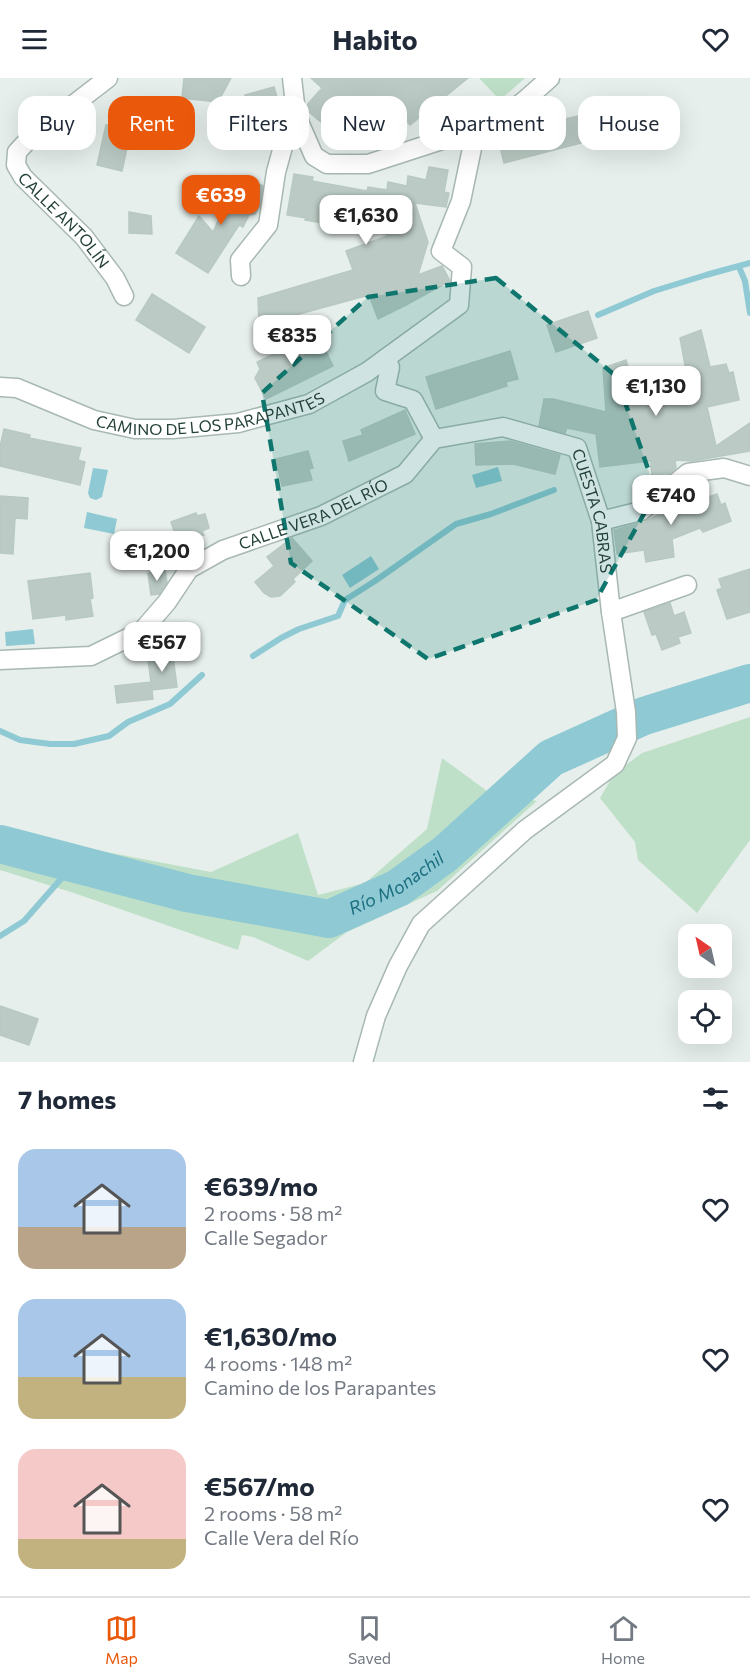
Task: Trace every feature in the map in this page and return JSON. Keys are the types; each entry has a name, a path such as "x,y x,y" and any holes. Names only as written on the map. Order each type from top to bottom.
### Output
{"street":[{"name":"CALLE ANTOLÍN","path":"108,78 30,138 17,152 16,165 23,177 84,237 115,278 124,296"},
{"path":"292,78 293,96"},
{"path":"530,96 550,78"},
{"path":"309,145 314,156 327,164 368,164 419,147"},
{"path":"241,276 240,260 267,225 282,150"},
{"name":"CAMINO DE LOS PARAPANTES","path":"0,387 17,388 93,420 135,429 173,429 238,423 309,404 367,372 459,304 462,267 441,251 461,201 472,150"},
{"path":"385,359 390,367 385,391 413,400 434,439"},
{"name":"CUESTA CABRAS","path":"363,1062 376,1016 398,966 421,924 525,830 615,764 627,738 626,712 611,612 602,521 578,448 503,426 434,439"},
{"name":"CALLE VERA DEL RÍO","path":"0,660 91,656 142,631 167,602 189,569 223,550 321,516 405,474 434,439"},
{"path":"602,521 642,511 688,473 724,468 750,476"},
{"path":"611,612 687,585"}],"highlighted area":[{"path":"496,278 616,376 656,492 596,600 428,659 291,563 262,393 368,297"}],"green space":[{"path":"479,78 525,78 505,96 496,96"},
{"path":"750,717 750,840 697,913 638,860 635,842 600,798 614,774 642,753"},
{"path":"442,758 487,791 537,801 437,891 347,932 308,961 253,937 242,935 238,950 0,870 0,826 43,840 211,872 298,833 318,895 365,883 427,829"}],"water":[{"path":"498,467 502,481 476,488 472,475"},
{"path":"93,468 108,470 102,497 96,500 90,498 88,493"},
{"path":"87,512 117,519 114,534 84,528"},
{"path":"371,556 379,569 350,588 342,575"},
{"path":"33,629 35,644 6,646 5,632"}],"building":[{"path":"184,78 231,78 221,96 207,96 207,101 195,99 195,96 182,96"},
{"path":"311,78 468,78 446,96 419,96 419,118 410,125 407,122 407,96 321,96 321,122 309,112 309,103 322,88"},
{"path":"274,87 277,96 245,96"},
{"path":"578,116 578,144 566,147 566,119"},
{"path":"106,125 108,125 108,150 127,150 122,171 97,165"},
{"path":"502,150 554,150 504,163"},
{"path":"429,167 448,170 444,192 449,193 446,207 415,203 428,242 418,275 442,266 450,281 378,319 369,295 259,325 258,298 353,270 346,251 390,235 287,215 294,174 313,177 312,181 367,191 368,187 387,190 388,182 407,186 408,176 426,180"},
{"path":"242,176 263,186 260,206 255,214 249,215 243,227 239,225 208,273 176,253 199,216 213,232 234,186 236,187"},
{"path":"129,212 151,216 152,234 129,233"},
{"path":"152,294 205,327 189,353 136,320"},
{"path":"588,311 597,338 556,352 547,325"},
{"path":"701,330 710,367 726,364 729,373 733,372 739,400 707,407 716,446 750,423 750,451 692,461 675,460 676,468 654,486 650,461 600,467 596,434 567,428 565,433 539,426 544,399 553,399 606,412 603,368 626,360 637,399 690,392 680,338"},
{"path":"317,333 333,366 266,399 255,378 260,369 257,362"},
{"path":"510,351 518,379 506,382 507,386 436,409 426,377"},
{"path":"405,410 415,434 349,461 343,441 363,435 361,430"},
{"path":"4,429 30,435 29,438 81,448 78,460 85,462 80,485 0,466 0,447"},
{"path":"510,441 560,455 555,474 513,464 476,465 475,444"},
{"path":"308,451 313,468 309,469 312,480 282,486 276,459"},
{"path":"694,493 697,501 717,494 721,505 725,503 731,521 703,532 700,528 672,539 674,557 646,562 644,550 617,554 614,530 644,522 658,515 657,512 678,495 679,500"},
{"path":"0,496 28,498 27,519 15,518 13,554 0,553"},
{"path":"196,513 197,516 205,514 209,528 202,531 204,535 198,537 199,540 179,546 171,522"},
{"path":"292,538 312,561 293,579 295,582 280,596 271,597 264,593 255,582 274,566 267,557"},
{"path":"750,569 750,612 727,619 717,590 722,588 719,579"},
{"path":"165,570 167,582 159,594 151,595 148,573"},
{"path":"90,573 93,598 90,599 93,616 66,620 66,615 33,619 28,581"},
{"path":"670,603 674,616 684,612 691,633 678,637 680,643 662,650 656,634 652,635 644,612"},
{"path":"173,656 177,687 152,690 148,659"},
{"path":"151,682 153,699 117,703 115,686"},
{"path":"0,1006 38,1019 29,1045 0,1035"}],"waterway":[{"path":"598,315 654,291 750,263"},
{"path":"739,267 745,281 750,313"},
{"path":"253,656 299,629 338,616 345,600 456,524 491,514 554,490"},
{"path":"0,731 20,740 50,744 74,744 109,736 128,722 170,704 202,675"},
{"name":"Río Monachil","path":"0,844 187,893 329,919 398,888 445,854 551,758 644,716 750,683"},
{"path":"0,936 24,921 75,863"}]}
